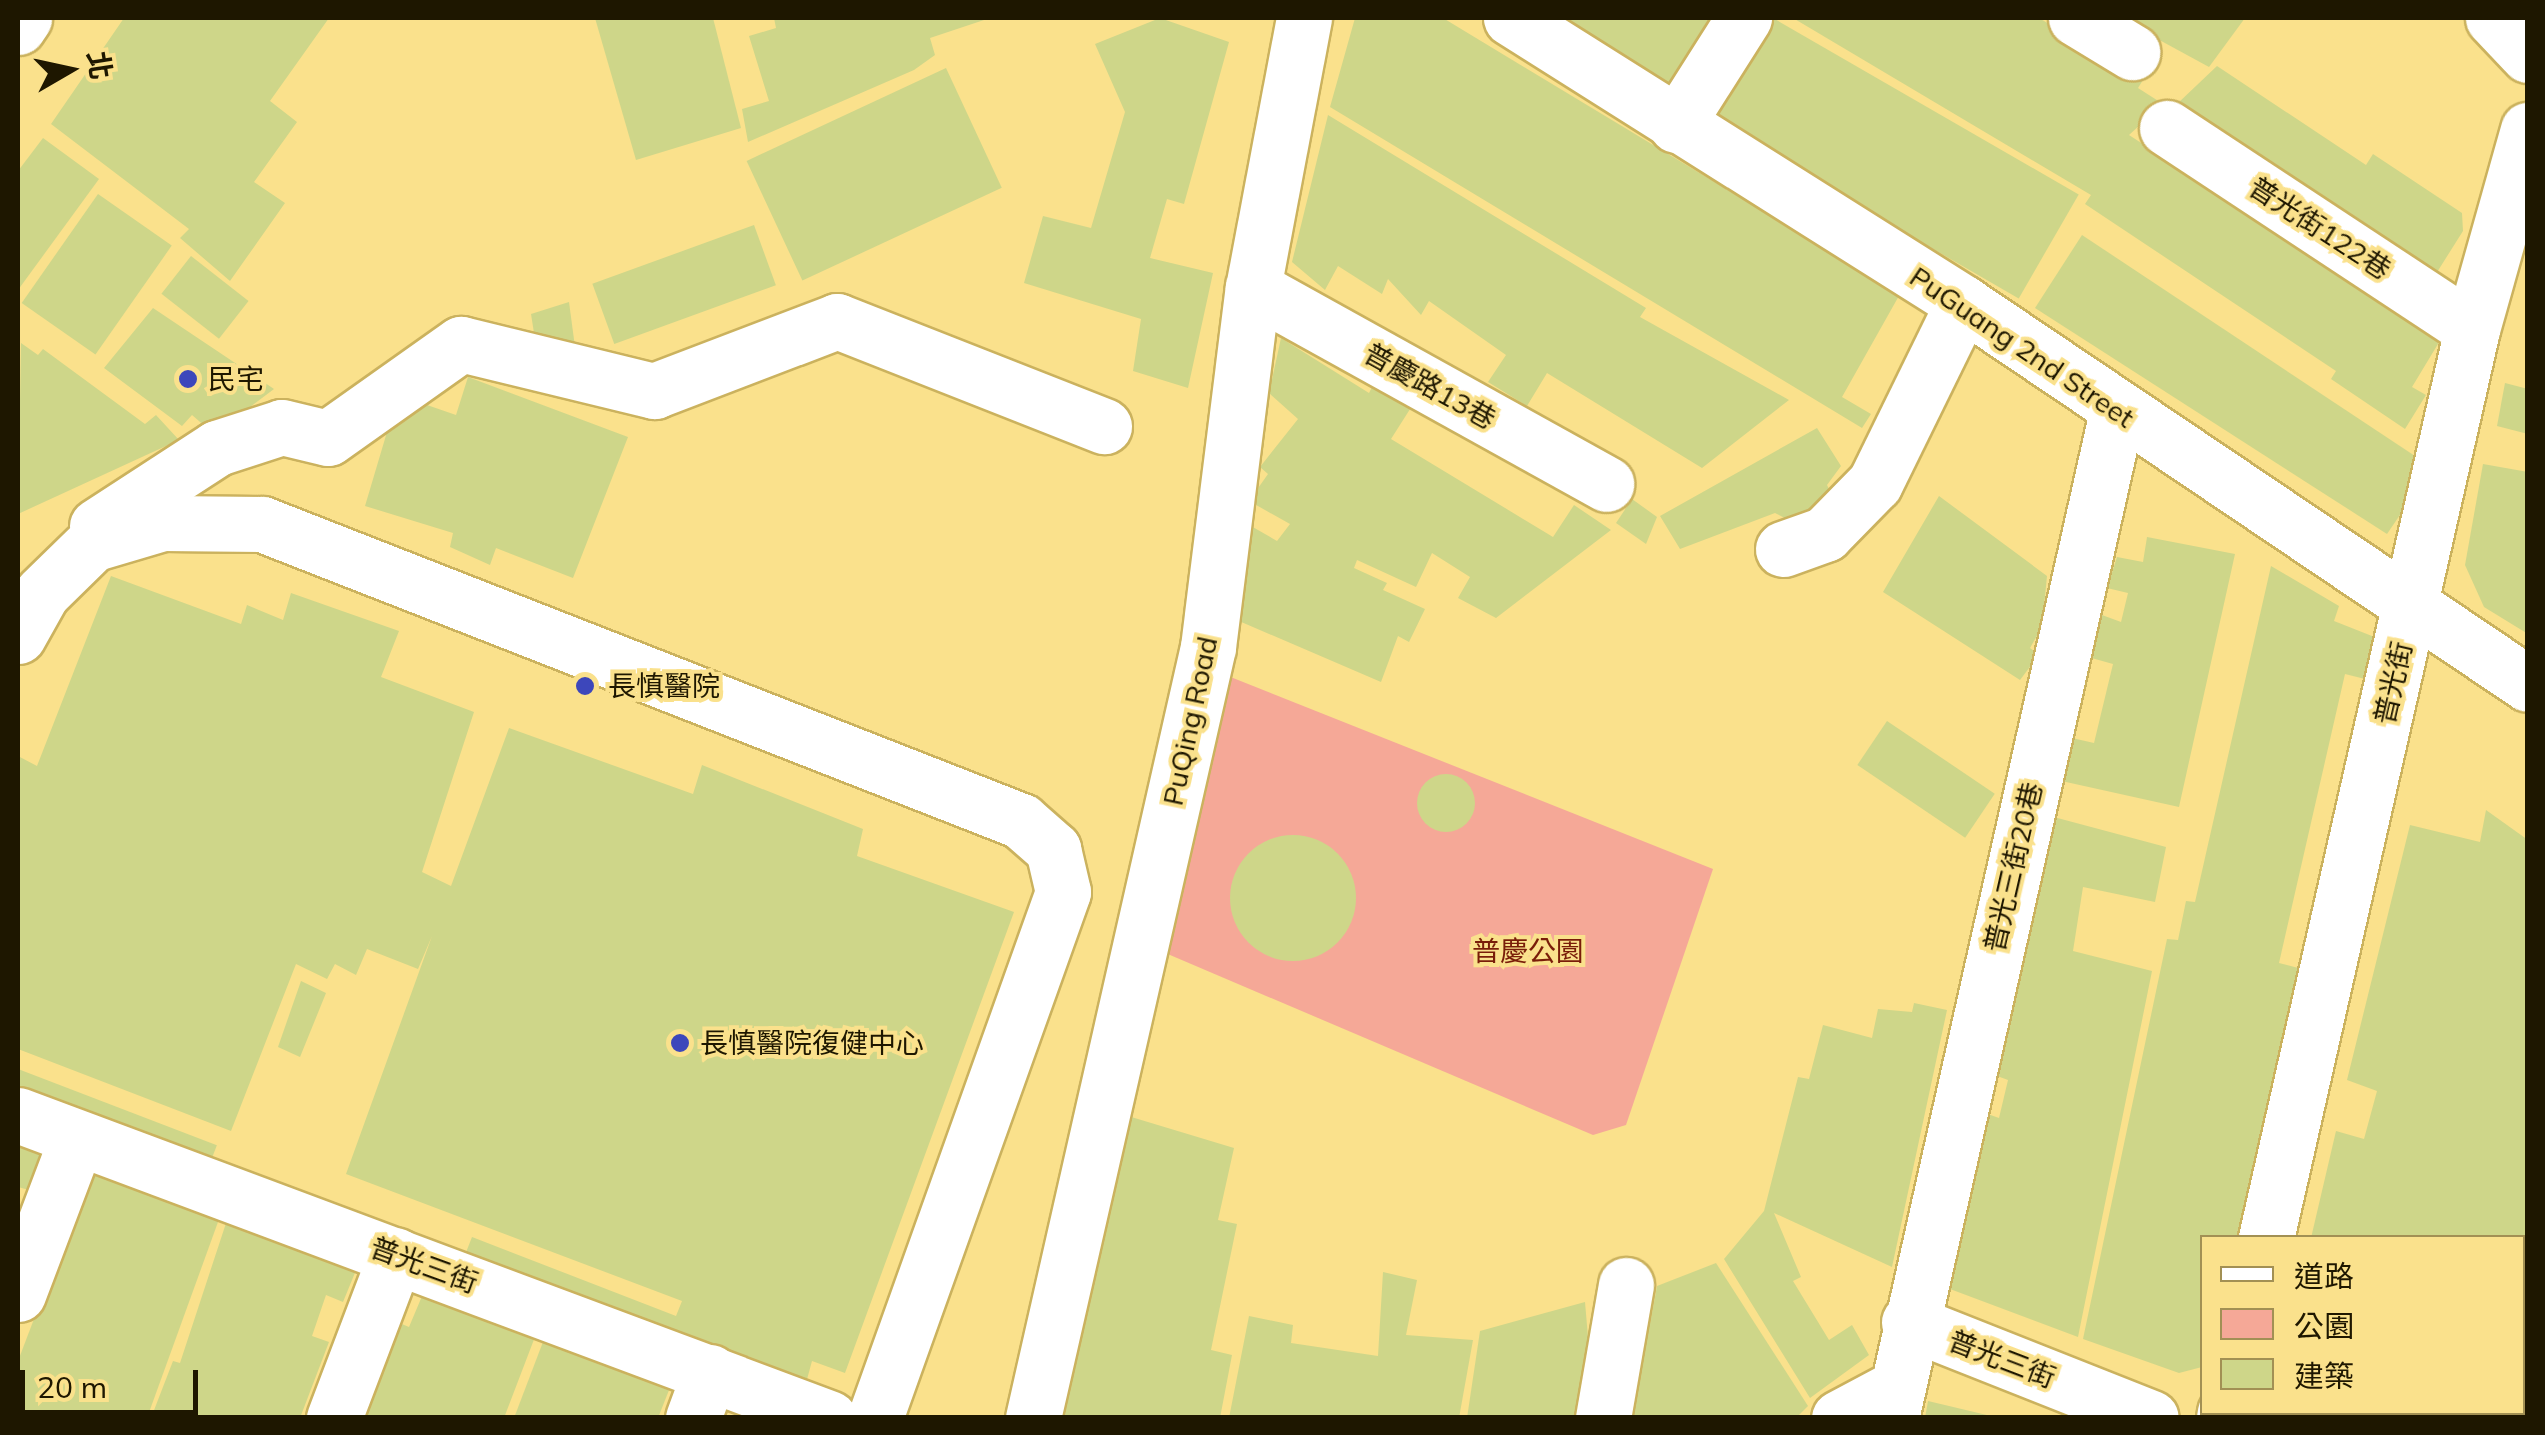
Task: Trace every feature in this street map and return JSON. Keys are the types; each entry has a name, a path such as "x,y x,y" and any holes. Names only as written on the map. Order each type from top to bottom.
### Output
{"main road":[{"path":"18,27 24,18"},
{"name":"PuQing Road","path":"1032,1418 1208,646 1253,288 1304,18"},
{"name":"PuGuang 2nd Street","path":"1511,18 1676,126 1963,304 2117,412 2528,684"},
{"path":"1676,126 1744,18"},
{"path":"2076,18 2132,52"},
{"path":"2492,18 2528,55"},
{"name":"普光街122巷","path":"2167,128 2472,329"},
{"name":"普光街","path":"2267,1235 2472,329 2528,130"},
{"name":"普慶路13巷","path":"1253,288 1606,484"},
{"path":"1783,549 1825,534 1875,483 1963,304"},
{"path":"18,578 217,448 282,427 328,438 461,344 654,391 837,321 1104,426"},
{"name":"普光三街20巷","path":"1894,1402 2117,412"},
{"path":"18,636 42,593 92,544 163,523 262,524 1021,821 1053,850 1063,892 874,1418"},
{"name":"普光三街","path":"18,1114 396,1255 701,1395 829,1418"},
{"path":"18,1294 77,1138"},
{"path":"334,1418 396,1255"},
{"path":"1603,1418 1626,1285"},
{"name":"普光三街","path":"1909,1322 2151,1418"},
{"path":"1839,1418 1894,1402"}],"green space":[{"name":"普慶公園","path":"1218,672 1713,869 1626,1125 1593,1135 1163,952"}],"building":[{"path":"124,18 329,18 270,101 297,122 254,182 285,203 230,281 180,238 189,229 51,124"},
{"path":"595,18 713,18 741,128 636,160"},
{"path":"774,18 990,18 930,38 935,55 914,70 748,142 742,109 769,101 749,36 776,28"},
{"path":"1160,18 1229,42 1184,204 1167,199 1150,258 1213,273 1188,388 1133,371 1141,319 1024,283 1043,216 1091,228 1125,112 1095,44"},
{"path":"1355,18 1443,18 1900,294 1842,397 1871,414 1862,428 1330,107"},
{"path":"1555,18 1727,18 1681,92"},
{"path":"1773,18 2079,194 2019,298 1713,122"},
{"path":"1793,18 2039,18 2143,80 2138,88 2163,104 2129,135 2441,339 2412,387 2426,395 2405,429 2331,379 2336,371 2085,204 2091,195"},
{"path":"2119,18 2245,18 2209,67"},
{"path":"2217,66 2366,165 2373,154 2462,213 2463,231 2434,277 2177,104"},
{"path":"946,68 1002,188 802,281 747,161"},
{"path":"1328,115 1646,308 1640,317 1789,400 1702,468 1547,373 1527,406 1488,382 1506,355 1429,301 1421,315 1388,279 1382,294 1338,266 1325,290 1292,262"},
{"path":"43,138 99,179 18,290 18,171"},
{"path":"98,194 172,246 95,355 22,303"},
{"path":"754,225 776,285 614,344 592,284"},
{"path":"2082,235 2415,456 2404,509 2387,534 2035,308"},
{"path":"191,256 249,301 219,339 161,294"},
{"path":"569,302 575,347 537,352 531,314"},
{"name":"民宅","path":"153,308 274,389 214,434 192,415 182,426 104,368"},
{"path":"1281,338 1369,393 1375,381 1412,406 1391,439 1553,537 1574,505 1611,530 1496,618 1458,598 1470,577 1432,553 1416,587 1357,560 1354,568 1387,583 1383,590 1425,609 1409,642 1398,636 1381,682 1232,618 1251,526 1277,541 1290,524 1249,501 1268,474 1260,467 1298,419 1269,393"},
{"path":"21,343 38,355 43,349 145,424 156,415 179,440 18,514"},
{"path":"468,377 628,437 573,578 496,548 490,565 450,547 453,533 365,506 398,395 456,415"},
{"path":"2505,383 2528,389 2528,434 2497,426"},
{"path":"1817,428 1841,466 1827,485 1834,499 1796,524 1775,513 1680,549 1660,516"},
{"path":"2483,464 2528,472 2528,634 2484,607 2465,565"},
{"path":"1939,496 2047,576 2042,627 2030,648 2039,655 2020,680 1883,592"},
{"path":"1632,499 1657,517 1646,544 1616,523"},
{"path":"2147,537 2235,554 2179,807 2057,780 2072,738 2094,743 2113,664 2088,657 2102,615 2121,622 2128,593 2107,588 2117,557 2143,562"},
{"path":"2271,566 2339,606 2334,621 2377,638 2365,679 2345,674 2279,963 2302,969 2244,1235 2200,1235 2200,1368 2179,1373 2083,1339 2167,939 2178,940 2186,901 2195,902"},
{"name":"長慎醫院復健中心","path":"111,576 241,624 247,605 283,620 291,593 399,631 381,677 474,712 422,872 451,886 509,728 693,794 702,765 863,829 857,856 1014,912 845,1373 812,1361 806,1383 463,1260 472,1237 676,1316 682,1301 346,1174 432,936 418,969 367,949 356,975 335,964 327,979 296,964 231,1131 18,1049 18,756 37,766"},
{"path":"1887,721 1995,794 1965,838 1857,765"},
{"path":"1446,774 1466,783 1475,803 1466,823 1446,832 1426,823 1417,803 1426,783"},
{"path":"2486,810 2528,840 2528,1418 2300,1418 2525,1415 2525,1235 2312,1235 2336,1131 2364,1139 2377,1091 2347,1080 2410,825 2480,842"},
{"path":"2050,816 2166,847 2155,902 2083,887 2073,951 2152,971 2078,1337 1942,1286 1982,1112 1999,1118 2008,1080 1989,1073"},
{"path":"1293,835 1317,840 1337,854 1351,874 1356,898 1351,922 1337,942 1317,956 1293,961 1269,956 1249,942 1235,922 1230,898 1235,874 1249,854 1269,840"},
{"path":"301,981 326,993 300,1057 278,1047"},
{"path":"1914,1003 1947,1010 1892,1267 1774,1213 1801,1277 1793,1281 1829,1340 1852,1325 1869,1355 1810,1398 1724,1259 1764,1211 1798,1077 1809,1079 1823,1025 1872,1038 1878,1009 1912,1012"},
{"path":"18,1069 217,1145 208,1169 18,1096"},
{"path":"1128,1116 1234,1148 1218,1220 1237,1224 1211,1350 1232,1355 1220,1418 1064,1418"},
{"path":"18,1131 46,1142 29,1190 18,1187"},
{"path":"93,1164 222,1211 147,1418 18,1418 18,1361"},
{"path":"229,1214 359,1263 343,1302 326,1295 312,1336 329,1342 300,1418 151,1418 173,1361 180,1363"},
{"path":"1716,1263 1808,1406 1796,1418 1632,1418 1657,1286"},
{"path":"1383,1272 1417,1280 1406,1335 1473,1340 1459,1418 1229,1418 1249,1316 1293,1325 1291,1343 1378,1356"},
{"path":"425,1289 538,1329 504,1418 360,1418 397,1322 409,1327"},
{"path":"1585,1302 1589,1349 1577,1418 1467,1418 1480,1331"},
{"path":"546,1334 673,1380 658,1418 514,1418"},
{"path":"1928,1401 1991,1416 1925,1418"}],"place":[{"name":"民宅","path":"188,379"},
{"name":"長慎醫院","path":"585,686"},
{"name":"長慎醫院復健中心","path":"680,1043"}]}
